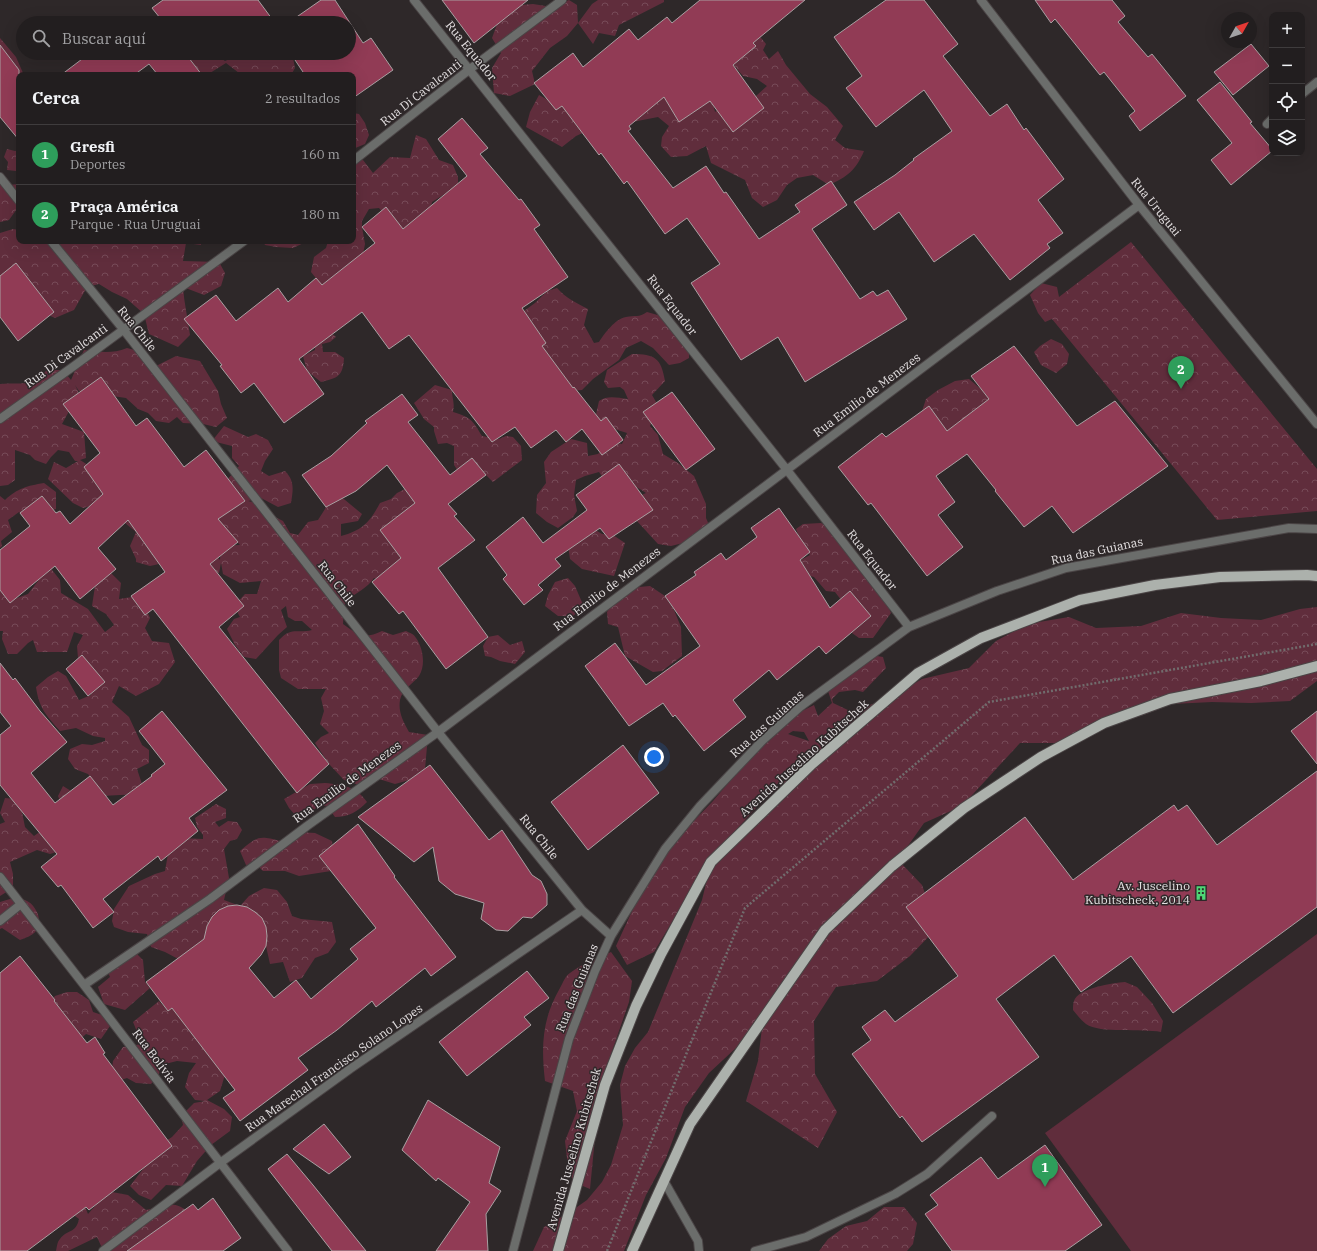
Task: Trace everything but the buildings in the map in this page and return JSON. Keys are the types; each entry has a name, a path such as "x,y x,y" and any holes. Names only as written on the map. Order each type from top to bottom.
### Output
{"main road":[{"name":"Avenida Juscelino Kubitschek","path":"558,1251 605,1085 636,1006 661,954 711,862 812,764 918,673 981,638 1080,600 1155,585 1220,577 1317,576"},
{"path":"632,1251 690,1124 825,930 892,866 964,808 1041,757 1104,723 1170,699 1261,681 1317,666"}],"street":[{"name":"Rua Equador","path":"414,0 787,470 909,627"},
{"name":"Rua Di Cavalcanti","path":"356,159 470,69 562,0"},
{"name":"Rua Uruguai","path":"981,0 1139,205 1317,424"},
{"path":"1305,92 1317,82"},
{"path":"0,177 16,197"},
{"name":"Rua Emilio de Menezes","path":"84,985 210,899 307,826 438,732 1139,205"},
{"name":"Rua Chile","path":"53,244 123,329 438,732 582,910 611,936"},
{"name":"Rua Di Cavalcanti","path":"0,419 240,244"},
{"name":"Rua das Guianas","path":"513,1251 569,1038 595,971 611,936 665,849 700,806 753,751 800,707 909,627 997,591 1066,568 1289,528 1317,529"},
{"name":"Rua Bolívia","path":"0,877 288,1251"},
{"path":"0,921 21,904"},
{"name":"Rua Marechal Francisco Solano Lopes","path":"104,1251 220,1163 350,1069 582,910"},
{"path":"754,1251 806,1237 895,1194 927,1174 992,1116"},
{"path":"664,1181 698,1241 699,1251"}],"path":[{"path":"606,1251 745,908 989,702 1317,644"}],"green space":[{"path":"569,0 577,5 578,23 567,36 550,48 532,71 535,84 510,96 494,93 492,68 501,53 492,38 499,19 507,6 533,4 552,7"},
{"path":"598,0 664,0 664,2 619,25 615,36 599,33 593,44 578,23 592,4"},
{"path":"757,33 766,44 763,50 769,59 778,51 786,65 810,94 827,107 843,126 835,140 845,148 864,151 854,168 841,179 829,185 813,175 797,178 787,185 777,200 763,207 752,198 745,180 711,163 706,146 687,156 671,157 661,146 662,137 669,126 658,117 622,124 667,89 712,98 715,112 725,103 755,112 756,96 767,86 757,79 743,76 731,62"},
{"path":"0,38 16,57 16,60 23,72 16,72 16,78 0,92"},
{"path":"190,60 293,60 295,68 293,72 238,72 226,63 212,72 198,72"},
{"path":"577,90 587,131 576,136 562,147 526,127 530,112 539,95 550,101"},
{"path":"356,114 359,114 365,123 369,135 365,144 356,148"},
{"path":"416,135 426,139 439,160 453,165 458,177 458,186 432,202 430,215 456,270 391,222 379,208 369,209 362,221 365,244 361,264 324,288 311,272 314,257 326,248 327,244 356,244 356,157 363,160 373,173 390,157 410,158"},
{"path":"7,149 16,151 16,171 7,170 8,162 4,157"},
{"path":"0,181 7,185 16,184 16,210 9,220 0,222"},
{"path":"16,230 16,244 186,244 183,261 219,262 225,273 221,286 204,295 183,287 190,335 178,347 149,334 144,314 127,299 99,284 87,287 74,310 55,318 0,290 0,233"},
{"path":"1131,242 1317,469 1317,511 1217,520 1052,319 1045,322 1038,313 1030,295 1041,283 1057,287 1059,297"},
{"path":"264,244 302,244 293,248"},
{"path":"557,288 560,292 588,309 584,325 594,343 599,342 618,320 626,317 642,315 647,312 661,316 689,353 689,358 680,363 669,365 653,348 641,341 626,348 619,360 593,379 582,390 571,391 543,354 524,311 547,291"},
{"path":"329,331 336,337 330,342 322,344 323,352 335,352 344,358 341,372 332,379 321,382 307,371 303,356 315,350 315,346"},
{"path":"1051,339 1062,344 1069,354 1067,364 1056,373 1041,365 1034,352"},
{"path":"127,348 138,351 156,366 176,356 200,361 218,391 221,404 227,418 216,427 203,424 183,423 177,417 169,423 156,421 148,413 138,409 126,398 79,391 75,385 79,393 62,424 84,432 86,458 80,460 104,475 227,480 239,466 232,458 232,446 212,441 224,426 248,437 256,434 268,440 273,449 265,461 261,471 269,476 285,471 292,482 293,490 291,503 278,507 261,498 248,501 260,504 267,513 283,521 290,533 298,535 308,522 318,520 328,501 339,495 362,514 358,521 341,524 341,536 349,534 369,521 380,503 391,499 397,493 411,486 418,502 401,519 390,523 387,535 401,558 410,595 374,578 358,593 347,599 344,606 343,624 353,631 366,636 382,631 393,635 406,631 412,634 418,642 423,657 421,672 417,679 403,693 400,700 400,709 409,732 428,735 425,769 413,779 395,784 379,779 362,786 344,780 329,764 315,743 321,737 329,733 320,724 324,711 321,698 326,689 298,689 281,678 279,670 279,640 291,632 312,630 302,621 295,621 288,617 286,606 281,610 287,627 256,659 244,657 235,645 227,629 234,619 240,617 234,606 245,594 257,594 261,581 240,583 223,574 221,563 219,573 212,571 167,569 159,564 150,566 136,562 130,546 136,532 125,523 94,505 83,508 73,503 48,479 54,462 66,468 78,461 75,461 69,452 58,450 46,464 35,460 30,455 15,450 15,480 8,485 0,486 0,384 30,382 41,376 47,370 63,370 71,380 84,350 106,352","holes":["222,525 240,545 221,546 220,560 213,552"]},
{"path":"632,354 651,356 659,362 665,381 652,395 659,407 650,426 658,435 663,454 678,463 694,476 706,504 706,518 709,525 691,541 671,546 658,544 636,520 639,496 646,493 631,485 605,481 599,472 576,480 574,495 577,511 573,517 558,528 547,522 536,513 537,495 546,483 544,462 551,452 571,439 587,443 588,456 598,454 610,441 622,444 627,433 608,427 595,419 599,401 602,399 609,397 628,399 624,390 620,387 608,388 604,382 607,370"},
{"path":"969,379 982,390 989,399 956,440 924,421 922,411 926,399 938,390 955,381"},
{"path":"435,385 452,390 454,406 453,412 471,420 482,436 499,439 506,436 513,437 521,446 522,460 493,482 481,470 458,471 454,465 454,446 447,443 438,444 434,427 424,419 414,403"},
{"path":"44,483 56,492 56,509 25,519 19,512 8,520 12,532 1,541 2,546 0,548 0,496 5,500 23,488"},
{"path":"821,523 827,526 856,563 868,582 886,602 891,613 873,638 859,638 852,633 853,627 851,616 846,606 835,592 826,591 814,577 810,576 804,580 797,562 810,555 802,545 796,529 803,524"},
{"path":"589,526 602,534 613,535 625,543 614,576 582,569 570,559 568,545"},
{"path":"41,556 60,580 61,593 88,609 105,632 114,625 106,614 92,606 97,573 111,573 121,583 119,599 139,596 150,618 145,628 152,641 169,643 175,662 159,684 136,696 119,686 112,702 129,717 142,745 149,750 149,763 137,769 142,784 139,794 101,796 96,784 88,774 75,769 68,759 70,749 82,744 92,745 105,741 105,738 93,736 76,728 60,731 47,716 41,706 36,687 58,671 66,676 79,700 91,695 85,667 78,658 77,646 83,635 74,632 67,652 37,652 33,640 17,654 8,654 2,639 3,631 0,631 0,583 10,585 17,598 28,594 38,581 28,566"},
{"path":"568,578 575,586 584,607 573,616 558,616 545,606 548,595 555,582"},
{"path":"650,586 665,596 674,610 681,627 682,656 662,671 653,672 625,656 618,627 608,624 607,612 611,606 627,592 639,587"},
{"path":"1317,607 1317,681 1290,701 1172,704 1060,743 1020,743 962,806 924,823 898,860 922,885 937,928 910,956 877,981 836,987 814,1021 815,1074 837,1112 818,1148 746,1101 758,1061 763,1019 738,1046 709,1073 685,1107 666,1158 646,1195 624,1251 533,1251 544,1227 587,1200 602,1182 611,1165 623,1125 620,1085 625,1066 635,1048 648,1032 702,900 711,863 751,822 780,788 799,760 709,860 654,952 627,965 616,946 633,909 658,864 687,828 713,801 752,755 765,744 774,732 800,712 814,705 818,716 832,703 828,691 868,660 877,656 883,657 886,668 863,692 855,690 839,692 832,699 833,703 850,711 888,699 922,679 969,668 996,641 1027,624 1069,617 1096,628 1141,626 1181,613 1221,618 1261,620 1300,609","holes":["793,731 804,732 809,741 788,734"]},
{"path":"498,635 510,645 522,641 525,652 515,664 485,656 483,646 488,637"},
{"path":"325,783 354,789 367,802 357,811 345,816 335,817 327,806 320,805 309,813 296,816 284,799 310,784"},
{"path":"63,786 71,791 66,849 50,854 37,850 10,862 13,874 13,888 0,896 0,824 5,822 0,813 5,798 15,799 22,812 25,827 34,836 45,828 62,806 58,796"},
{"path":"216,804 226,809 226,818 215,822 219,827 228,821 237,822 242,830 237,839 230,841 224,849 229,878 224,900 240,906 249,896 264,888 277,890 287,902 292,916 301,919 332,922 336,942 328,953 315,958 302,978 290,982 283,962 270,964 266,946 210,935 182,961 165,952 151,947 147,934 128,932 114,927 112,921 114,909 129,886 165,871 168,854 179,838 203,839 203,835 197,827 195,818"},
{"path":"299,832 315,833 332,841 333,849 331,871 299,876 285,871 263,871 256,864 246,865 240,851 254,840 258,838 267,838 280,841"},
{"path":"10,899 22,899 29,902 35,909 39,918 36,931 30,936 20,940 2,928 0,929 0,902"},
{"path":"1317,934 1317,1251 1131,1251 1045,1133"},
{"path":"611,952 632,981 629,1002 600,1086 590,1189 578,1184 569,1175 565,1141 577,1111 573,1091 545,1081 543,1044 546,1022 554,999 568,974"},
{"path":"129,953 137,954 143,960 145,982 150,988 125,1010 104,1004 98,987 110,977 106,967"},
{"path":"1125,982 1137,987 1152,1003 1163,1021 1161,1032 1143,1030 1111,1030 1092,1027 1086,1024 1073,1010 1074,1001 1077,996 1082,993 1096,987"},
{"path":"67,992 77,992 89,1000 93,1012 108,1017 110,1026 101,1039 86,1034 75,1044 50,1002 55,996"},
{"path":"159,1001 168,1011 178,1003 232,1068 224,1078 220,1091 207,1100 224,1109 232,1117 230,1131 211,1145 197,1161 182,1186 166,1185 151,1200 139,1195 130,1186 163,1143 172,1137 183,1125 181,1116 194,1103 205,1101 195,1100 185,1087 189,1073 196,1063 177,1061 165,1064 156,1053 150,1049 160,1067 159,1074 151,1084 136,1083 127,1078 121,1080 112,1068 113,1061 123,1047 142,1044 133,1022"},
{"path":"112,1192 128,1195 146,1210 166,1205 175,1205 193,1215 179,1251 109,1251 102,1248 97,1237 68,1251 56,1251 59,1240 74,1229 78,1224 79,1219 71,1213 83,1202 88,1214 96,1205 100,1194"},
{"path":"884,1207 904,1207 917,1223 913,1244 907,1251 819,1251 828,1239 846,1226 867,1221"}],"place":[{"name":"Praça América","path":"1181,389"},
{"name":"Av. Juscelino Kubitscheck, 2014","path":"1201,893"},
{"name":"Gresfi","path":"1045,1187"}]}
